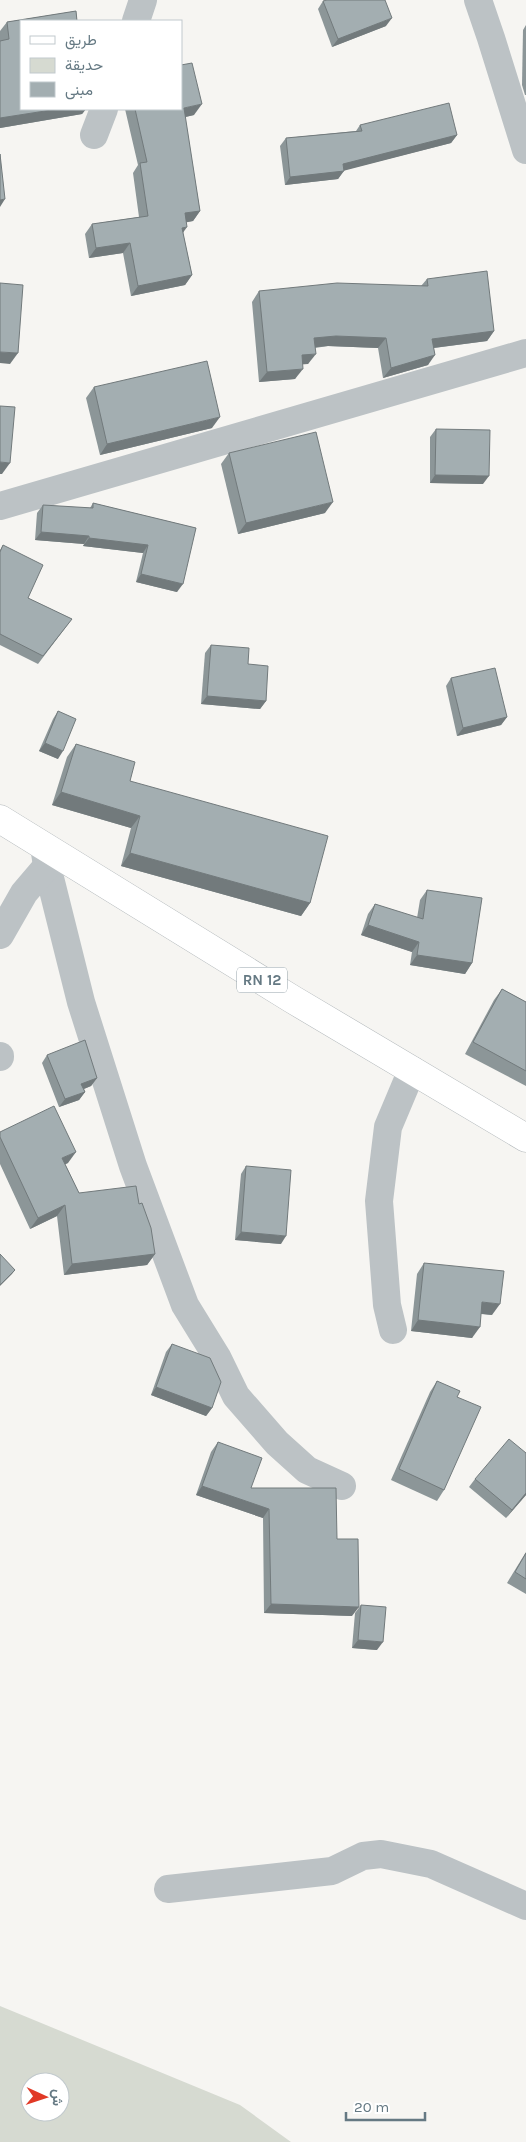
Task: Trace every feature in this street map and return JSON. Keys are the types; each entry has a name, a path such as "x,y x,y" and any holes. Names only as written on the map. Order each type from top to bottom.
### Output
{"main road":[{"name":"RN 12","path":"0,819 45,856 526,1138"}],"street":[{"path":"136,20 143,0"},
{"path":"478,0 524,137"},
{"path":"94,135 104,110"},
{"path":"0,506 526,353"},
{"path":"0,934 45,856"},
{"path":"45,856 81,1002 133,1166 185,1304 217,1357 236,1396 277,1443 307,1470 342,1486"},
{"path":"393,1330 386,1305 379,1201 388,1127 412,1070"},
{"path":"168,1889 326,1872 363,1856 381,1854 431,1864 526,1906"}],"green space":[{"path":"0,2006 240,2105 291,2142 0,2142"}],"building":[{"path":"385,0 392,18 338,39 323,1"},
{"path":"76,11 77,20 20,20 20,110 52,110 0,118 0,41 9,39 7,22"},
{"path":"192,63 202,104 184,108 200,211 185,213 187,227 182,228 192,275 138,286 130,243 96,248 92,224 148,216 140,163 147,162 135,110 182,110 182,65"},
{"path":"449,103 457,135 343,164 344,171 290,177 286,138 362,131 360,125"},
{"path":"0,154 5,199 0,200"},
{"path":"487,271 494,331 432,339 435,355 391,368 386,338 336,336 314,338 316,354 302,355 303,369 267,372 259,291 337,283 428,286 427,279"},
{"path":"0,283 23,285 18,353 0,352"},
{"path":"207,361 220,417 107,444 94,387"},
{"path":"0,406 15,407 10,463 0,462"},
{"path":"436,429 490,430 489,476 435,475"},
{"path":"316,432 333,502 246,523 229,453"},
{"path":"93,503 196,528 183,584 141,574 148,545 89,538 89,536 41,532 43,505 93,508"},
{"path":"3,545 43,565 28,598 72,619 43,656 0,634 0,552"},
{"path":"211,645 249,648 248,664 268,666 266,701 207,696"},
{"path":"495,668 507,717 463,728 451,678"},
{"path":"58,711 76,719 63,751 45,743"},
{"path":"76,744 135,762 130,781 328,836 310,903 130,853 140,816 61,792"},
{"path":"427,890 482,898 472,963 417,955 419,942 368,925 375,904 423,919"},
{"path":"502,989 526,1002 526,1071 473,1042"},
{"path":"85,1040 97,1078 81,1084 85,1092 65,1099 47,1055"},
{"path":"54,1106 76,1152 62,1158 79,1193 136,1186 139,1204 142,1203 151,1228 155,1254 72,1264 65,1205 38,1218 0,1137 0,1132"},
{"path":"246,1166 291,1170 286,1236 241,1232"},
{"path":"0,1254 15,1270 0,1285"},
{"path":"424,1263 504,1271 500,1304 482,1302 480,1327 418,1320"},
{"path":"172,1344 210,1358 221,1382 212,1408 156,1387"},
{"path":"437,1381 460,1391 457,1397 481,1407 444,1490 399,1469"},
{"path":"509,1439 526,1453 526,1493 512,1510 475,1479"},
{"path":"218,1442 262,1458 251,1488 336,1488 337,1539 358,1539 359,1607 271,1604 269,1509 202,1486"},
{"path":"526,1553 526,1579 515,1572"},
{"path":"361,1605 386,1607 383,1642 358,1640"}]}
